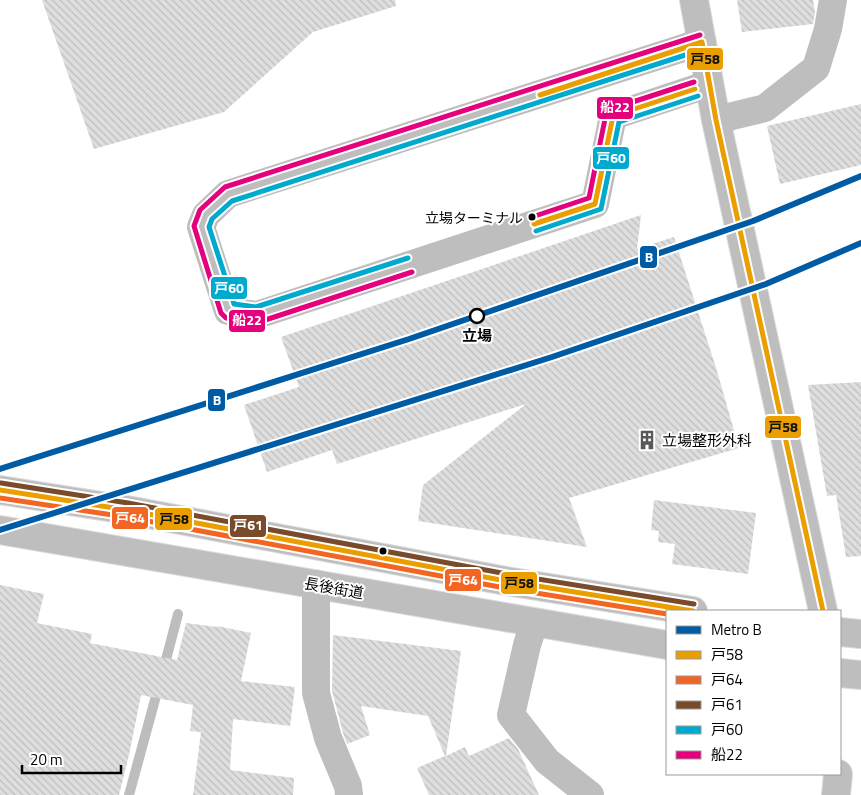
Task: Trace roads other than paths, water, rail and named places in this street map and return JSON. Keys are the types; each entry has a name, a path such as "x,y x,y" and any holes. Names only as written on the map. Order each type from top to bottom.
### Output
{"main road":[{"path":"694,0 716,120 823,610"},
{"path":"716,120 765,108 816,68 828,29 833,0"},
{"path":"702,42 228,194 206,215 201,227 228,311 257,315 595,204 613,116 710,84"},
{"path":"0,490 127,510 496,579 688,610"},
{"name":"長後街道","path":"0,530 666,645"},
{"path":"316,584 316,693 328,738 348,786 349,795"},
{"path":"534,623 511,715 546,762 590,795"},
{"path":"841,632 861,634"},
{"path":"841,673 861,675"},
{"path":"836,795 838,775"}],"waterway":[{"path":"163,671 178,614"},
{"path":"129,795 159,685"}],"metro line":[{"name":"B","path":"0,469 409,339 753,221 861,176"},
{"name":"B","path":"0,530 552,357 766,284 861,243"}],"place":[{"name":"立場ターミナル","path":"532,217"},
{"name":"立場","path":"477,316"},
{"name":"立場整形外科","path":"647,440"}]}
